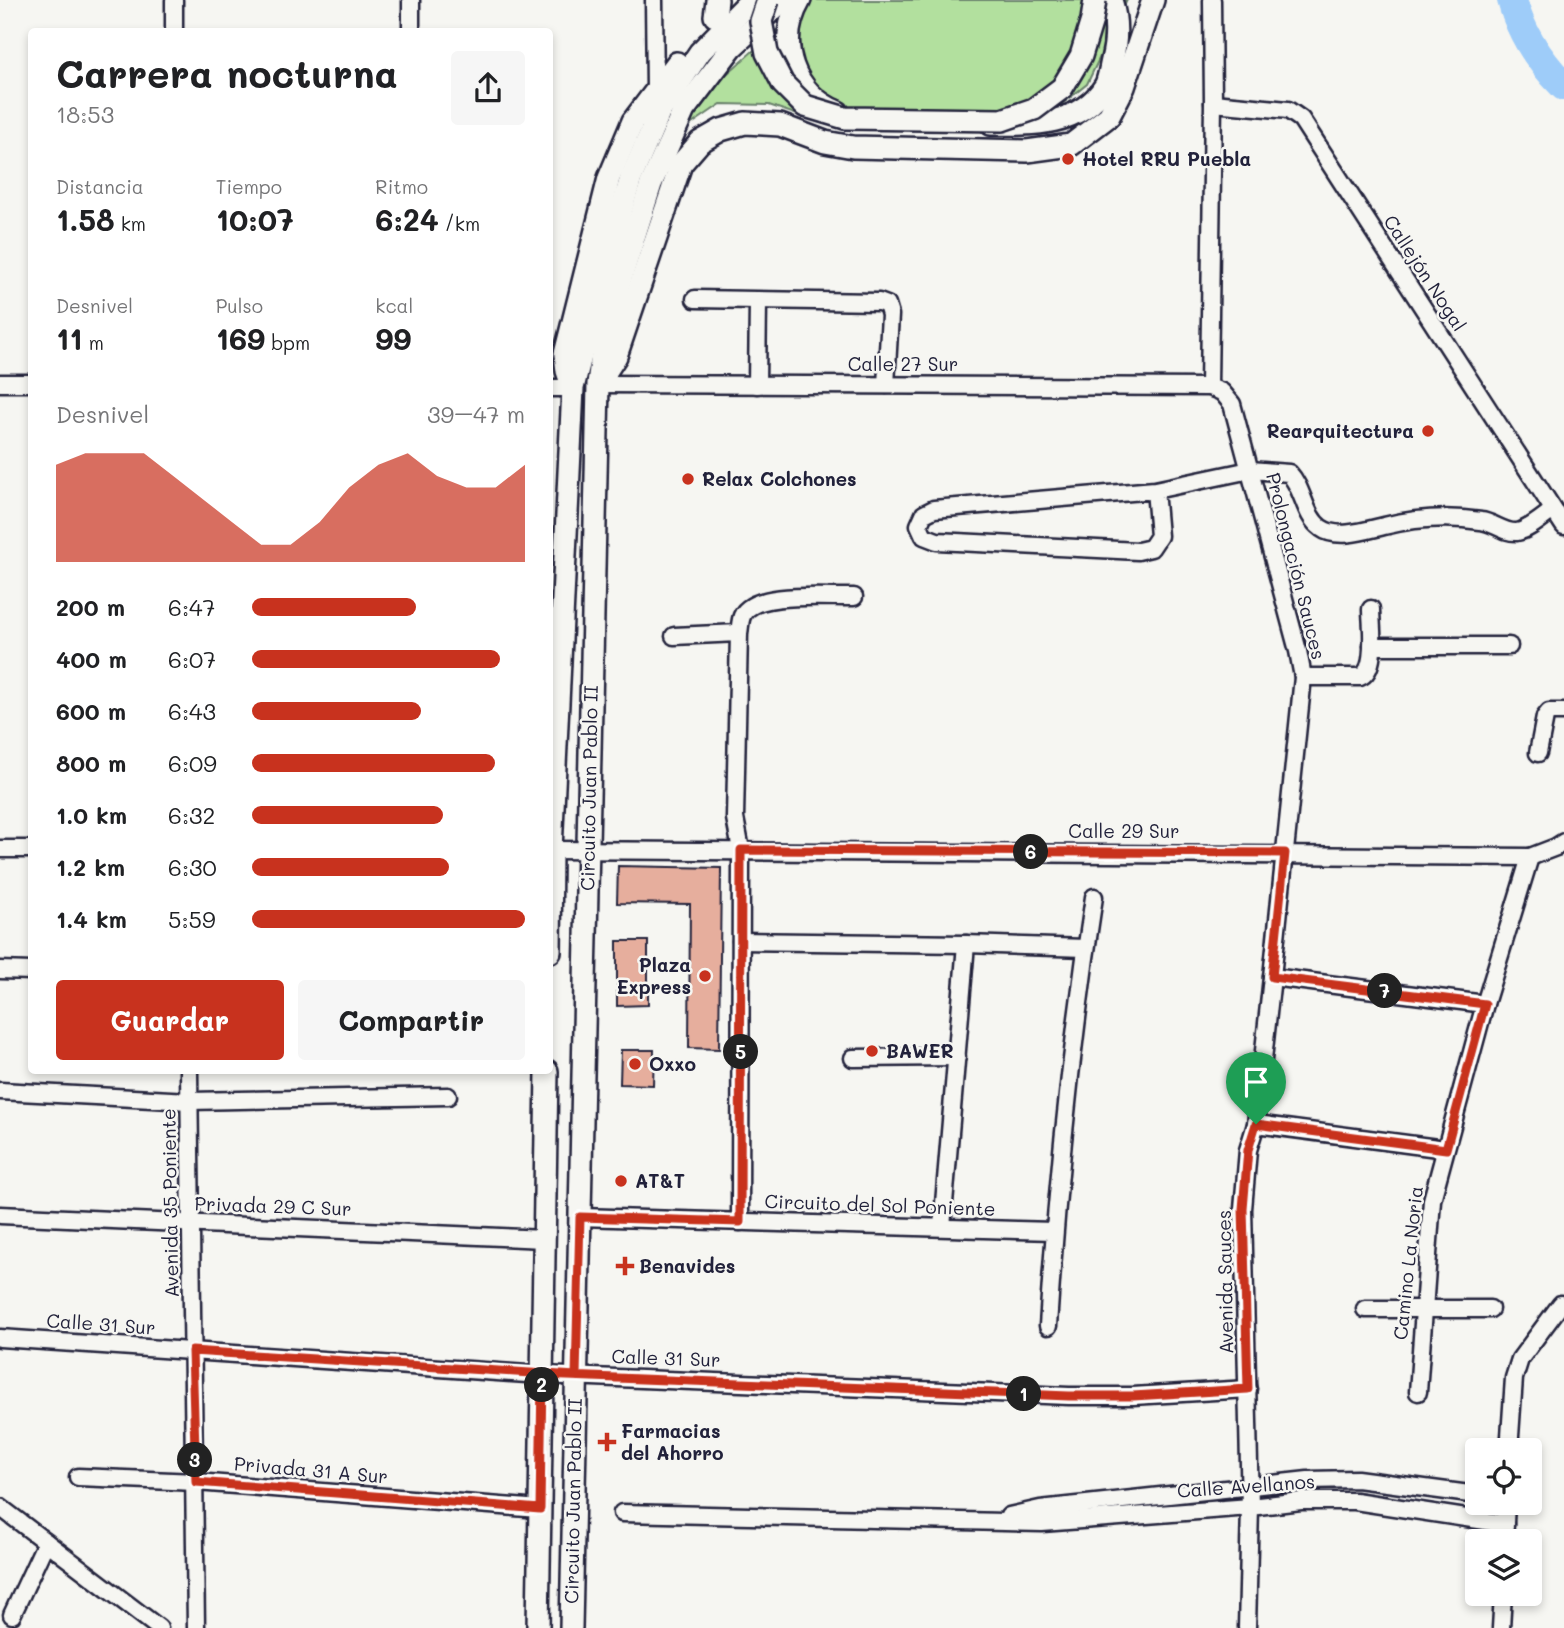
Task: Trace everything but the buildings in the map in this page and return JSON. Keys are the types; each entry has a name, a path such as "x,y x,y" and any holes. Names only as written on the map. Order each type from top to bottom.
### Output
{"main road":[{"path":"573,388 565,354 609,177 634,121 716,8 730,0"},
{"name":"Circuito Juan Pablo II","path":"553,790 573,388 599,284 631,178 660,111 700,52 751,0"},
{"path":"768,0 761,21 767,53 783,83 806,106 845,118 1002,120 1034,109 1062,88 1081,56 1095,0"},
{"name":"Circuito Juan Pablo II","path":"571,1628 598,384 603,347 647,197 684,110 732,47 783,0"},
{"path":"800,0 790,26 789,56 800,82 820,104 862,121 1033,125 1051,123 1071,114 1091,102 1107,84 1115,49 1115,15 1111,0"},
{"path":"598,384 616,356 681,164 700,142 721,130 745,124 780,125 825,142 853,147 1027,151 1064,147 1109,116 1124,87 1153,0"},
{"name":"Circuito Juan Pablo II","path":"538,1628 547,1074"}],"street":[{"path":"174,0 174,28"},
{"path":"411,0 411,28"},
{"path":"654,0 655,91"},
{"path":"1209,387 1212,0"},
{"name":"Callejón Nogal","path":"1213,103 1288,110 1301,119 1564,526"},
{"path":"695,299 878,302 887,305 890,315 887,385"},
{"path":"757,385 758,300"},
{"path":"0,383 28,383"},
{"name":"Calle 27 Sur","path":"598,384 1209,387"},
{"name":"Prolongación Sauces","path":"1209,387 1222,392 1232,404 1303,677 1285,853"},
{"path":"553,388 573,388"},
{"path":"1155,490 1159,536 1151,548 1138,551 937,541 924,536 919,525 924,514 934,509 1155,490 1250,470 1289,473 1299,483 1311,518 1322,530 1338,533 1360,532 1424,518 1480,520 1509,532 1518,532 1553,510"},
{"path":"740,1222 741,850 735,818 739,633 742,616 751,606 766,599 855,597"},
{"path":"1303,677 1367,675 1372,646 1371,609"},
{"path":"674,636 739,633"},
{"path":"1372,646 1509,646"},
{"path":"1538,753 1545,717 1549,712 1564,712"},
{"path":"1530,857 1556,848 1564,842"},
{"path":"0,849 28,849"},
{"name":"Calle 29 Sur","path":"553,850 1285,853 1530,857"},
{"name":"Avenida Sauces","path":"1247,1628 1250,1507 1243,1209 1248,1150 1256,1124 1285,853"},
{"name":"Camino La Noria","path":"1418,1392 1432,1200 1485,1004 1530,857"},
{"path":"1048,1326 1054,1231 1094,897"},
{"path":"741,941 1086,948"},
{"path":"942,1227 967,944"},
{"path":"0,970 28,971"},
{"path":"1272,977 1485,1004"},
{"path":"853,1058 957,1057"},
{"name":"Avenida 35 Poniente","path":"190,1074 197,1628"},
{"path":"0,1091 190,1101 448,1096"},
{"path":"1256,1124 1446,1149"},
{"name":"Privada 29 C Sur","path":"0,1215 544,1238"},
{"name":"Circuito del Sol Poniente","path":"580,1217 1054,1231"},
{"path":"1510,1438 1514,1378 1520,1359 1561,1304"},
{"path":"1365,1309 1490,1309"},
{"name":"Calle 31 Sur","path":"0,1338 542,1375 1069,1396 1133,1396 1248,1389"},
{"name":"Privada 31 A Sur","path":"78,1477 196,1482 540,1509"},
{"name":"Calle Avellanos","path":"990,1521 1040,1508 1308,1480 1357,1479 1465,1493"},
{"name":"Calle Avellanos","path":"622,1513 1042,1523 1301,1501 1355,1501 1505,1524"},
{"path":"0,1507 159,1628"},
{"path":"1505,1515 1505,1529"},
{"path":"12,1615 46,1542"},
{"path":"1502,1628 1503,1606"}],"green space":[{"path":"811,0 1127,0 1087,84 1031,129 824,124 769,105 721,104 683,130 696,101"}],"waterway":[{"path":"1512,0 1520,24 1532,46 1564,86"}],"place":[{"name":"Hotel RRU Puebla","path":"1068,159"},
{"name":"Rearquitectura","path":"1428,431"},
{"name":"Relax Colchones","path":"688,479"},
{"name":"Plaza Express","path":"705,976"},
{"name":"BAWER","path":"872,1051"},
{"name":"Oxxo","path":"635,1064"},
{"name":"AT&T","path":"621,1181"},
{"name":"Benavides","path":"625,1266"},
{"name":"Farmacias del Ahorro","path":"607,1442"}],"route":[{"path":"741,850 1285,853 1272,977 1485,1004 1446,1149 1256,1124 1248,1150 1243,1209 1248,1389 1133,1396 1069,1396 542,1375 540,1509 196,1482 192,1351 576,1376 580,1217 740,1222 741,850"}]}
